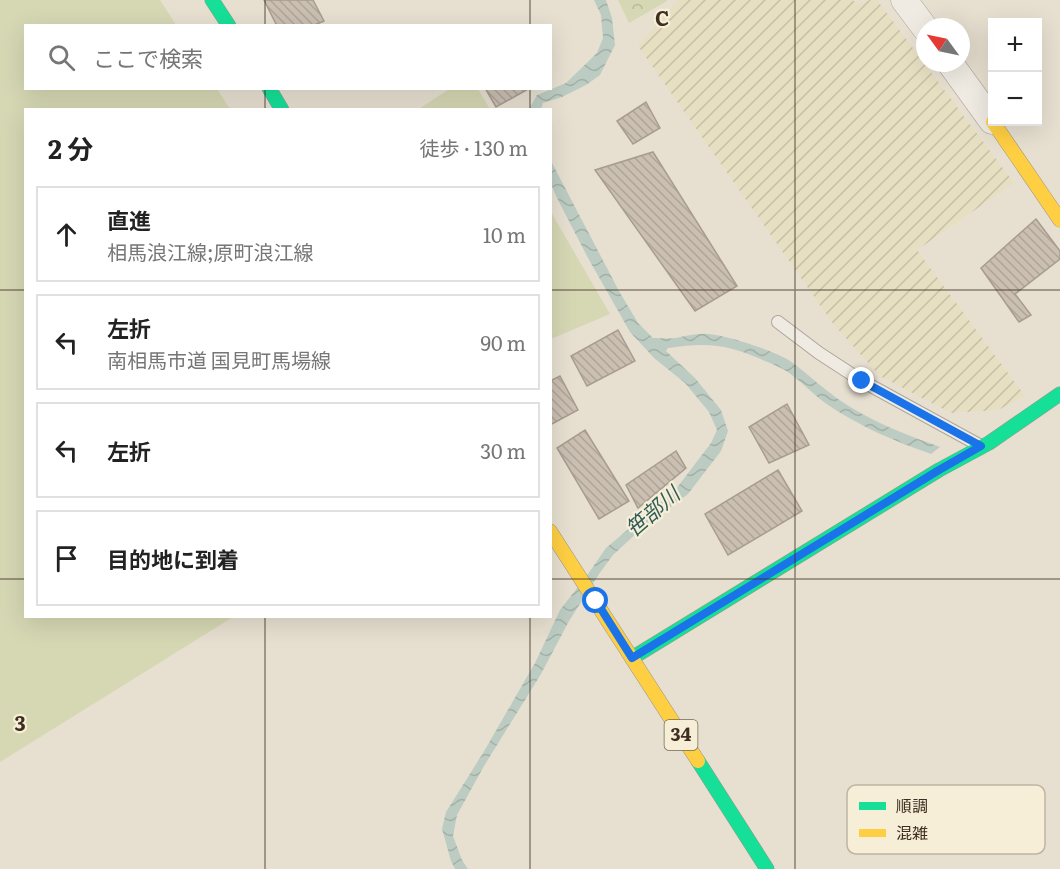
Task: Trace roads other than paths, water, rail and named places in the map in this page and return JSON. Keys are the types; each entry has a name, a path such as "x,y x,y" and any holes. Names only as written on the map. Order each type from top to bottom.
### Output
{"street":[{"path":"212,0 228,24"},
{"path":"904,0 918,18"},
{"path":"957,72 988,114"},
{"path":"270,90 281,108"},
{"path":"996,126 1060,220"},
{"path":"632,658 939,470 997,437 1060,394"},
{"name":"34","path":"552,534 767,869"}],"lane":[{"path":"778,322 819,353 862,381 981,446"}],"water":[{"path":"594,0 606,0 612,18 615,45 600,75 562,97 543,103 541,108 530,108 537,95 566,83 597,53 603,38 601,15"},
{"name":"笹部川","path":"552,163 619,291 638,323 653,338 708,334 762,348 790,361 844,403 863,414 895,430 940,447 931,454 865,427 828,405 787,371 752,355 707,345 668,348 666,351 695,378 721,410 728,431 721,451 688,494 640,530 613,555 569,621 541,674 484,766 457,815 453,836 468,869 455,869 442,829 446,812 535,663 560,610 606,548 676,489 711,443 717,430 709,412 685,383 654,358 630,332 552,186"}]}
